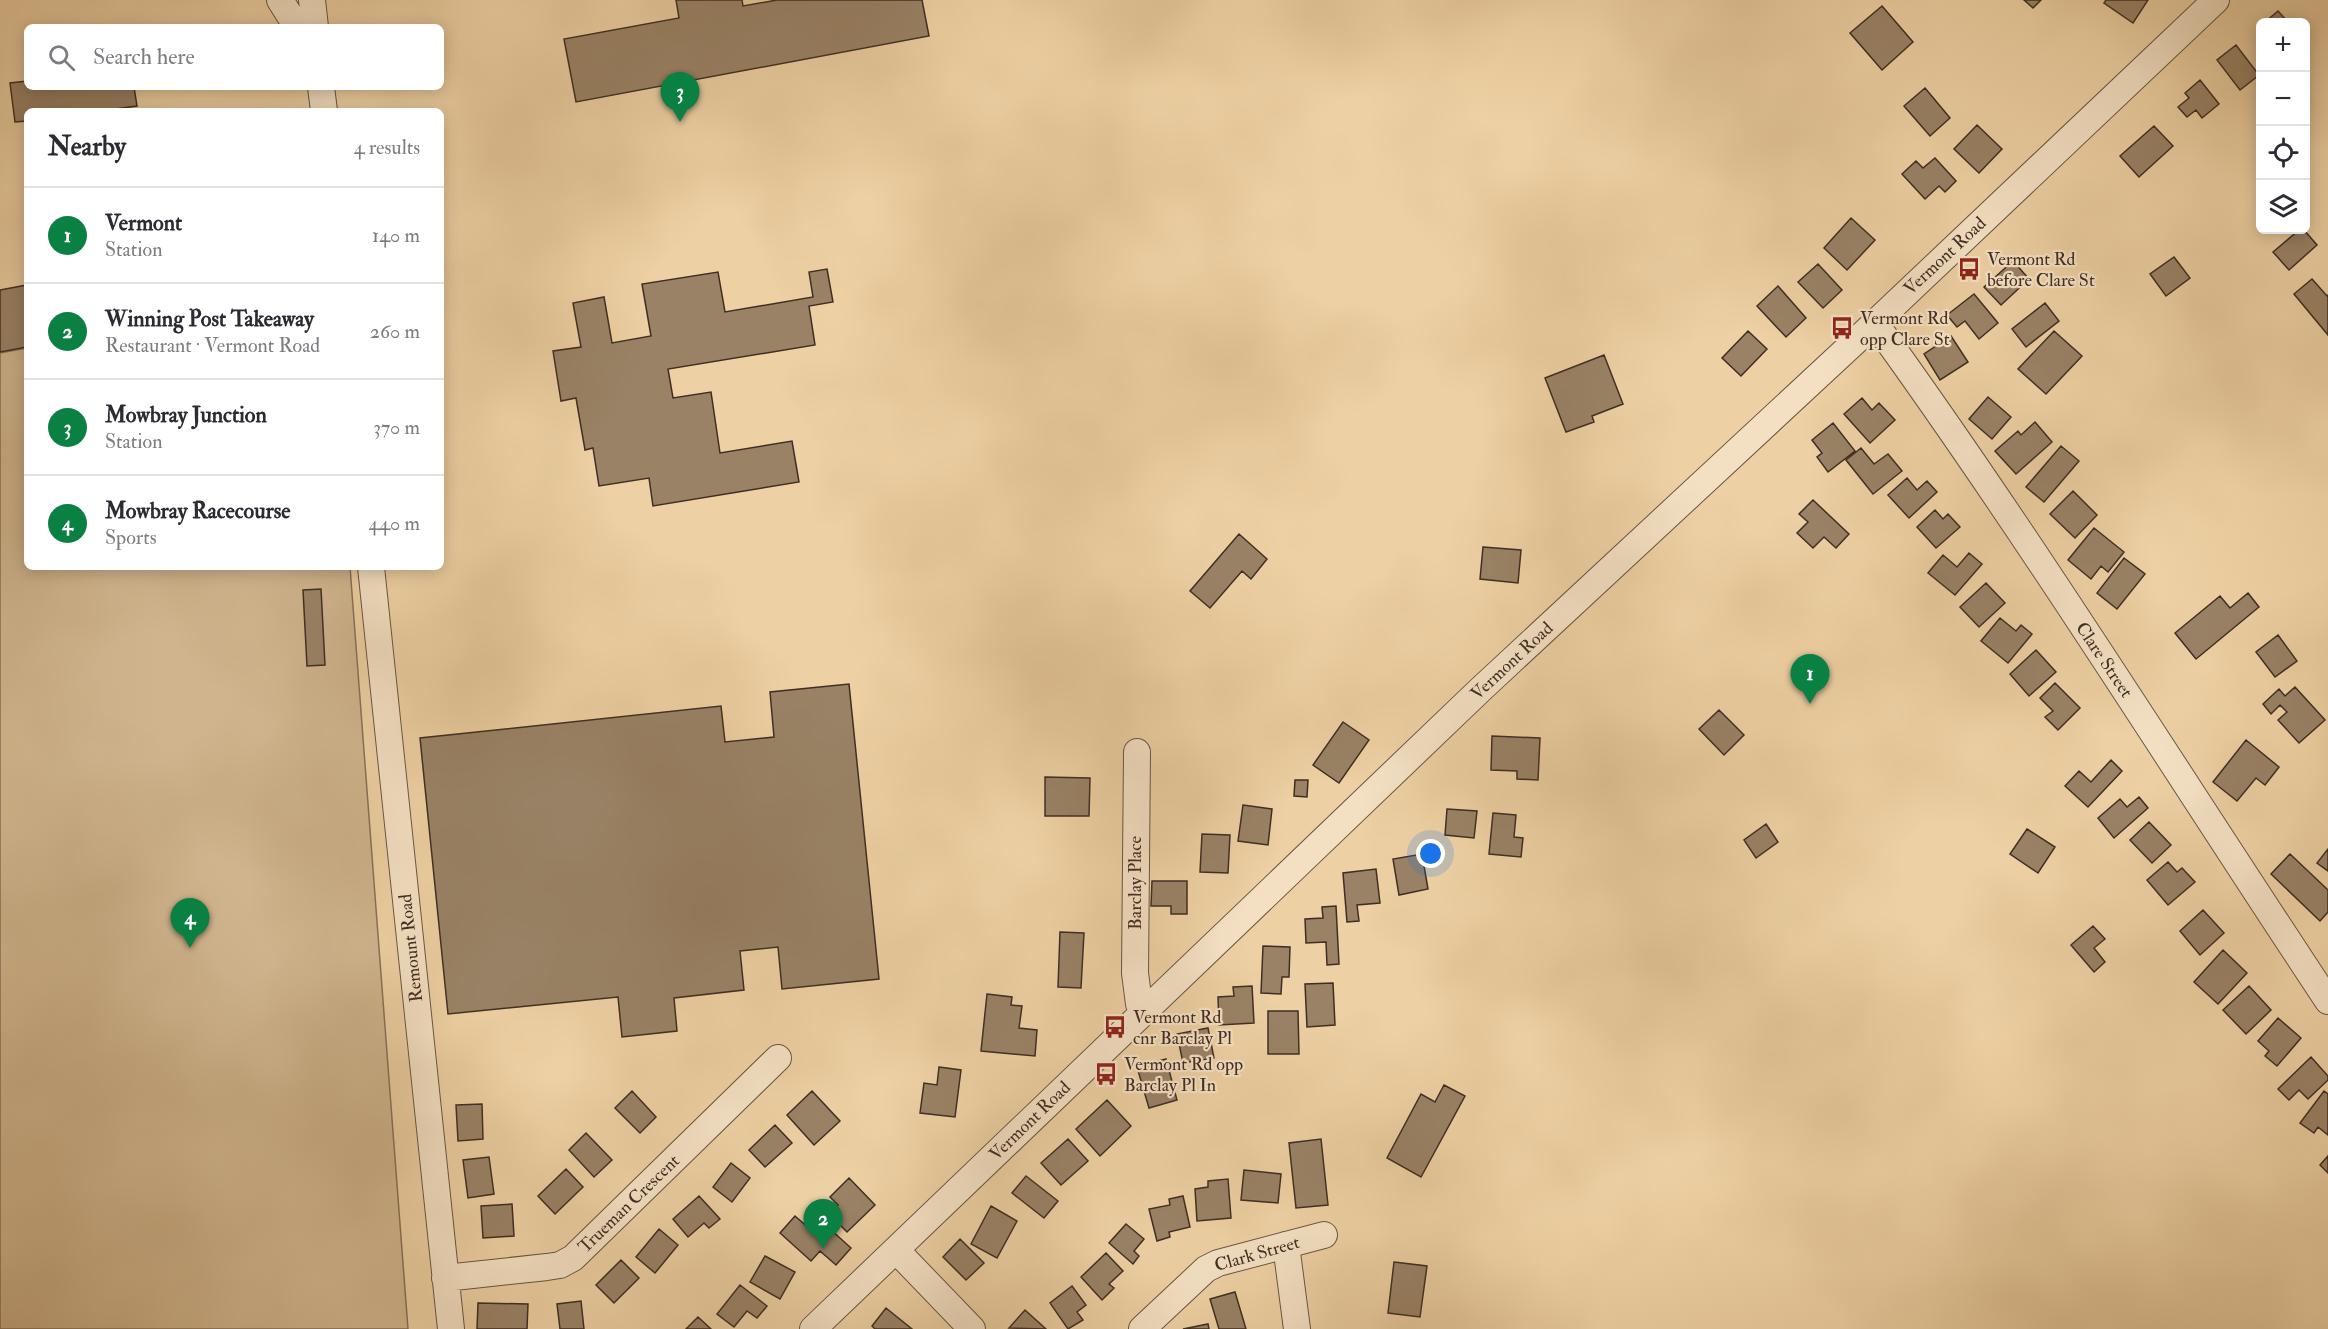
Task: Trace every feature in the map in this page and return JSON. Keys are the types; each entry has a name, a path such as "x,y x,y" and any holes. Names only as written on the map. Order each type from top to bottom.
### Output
{"street":[{"path":"280,0 295,24"},
{"path":"312,0 315,24"},
{"name":"Vermont Road","path":"813,1329 1480,690 1875,323 2216,0"},
{"path":"321,90 324,108"},
{"name":"Clare Street","path":"1875,323 1920,384 2320,970 2328,1001"},
{"name":"Remount Road","path":"371,570 450,1329"},
{"name":"Barclay Place","path":"1137,752 1135,973 1139,1004 1144,1011"},
{"name":"Trueman Crescent","path":"445,1278 547,1268 573,1258 778,1058"},
{"name":"Clark Street","path":"1142,1329 1206,1269 1227,1260 1324,1235"},
{"path":"1286,1245 1297,1329"},
{"path":"896,1250 972,1329"}],"shaded area":[{"path":"24,349 24,570 350,570 408,1329 0,1329 0,353"}],"building":[{"path":"676,0 742,0 743,6 777,0 922,0 929,36 576,102 564,39 679,18"},
{"path":"2024,0 2041,0 2033,8"},
{"path":"2106,0 2148,0 2133,23 2104,3"},
{"path":"1882,6 1913,42 1882,70 1850,33"},
{"path":"2278,11 2284,18 2270,18"},
{"path":"2236,45 2256,71 2256,77 2240,90 2217,60"},
{"path":"2200,80 2219,104 2202,118 2196,110 2187,117 2178,107 2189,98 2185,93"},
{"path":"24,81 24,90 134,90 137,106 24,108 24,121 15,122 10,83"},
{"path":"1925,88 1950,118 1930,136 1904,106"},
{"path":"1977,125 2002,149 1979,173 1954,149"},
{"path":"2154,126 2173,146 2139,177 2120,156"},
{"path":"1935,158 1956,181 1945,192 1939,186 1925,199 1902,174 1916,161 1923,168"},
{"path":"1851,218 1875,240 1847,270 1824,248"},
{"path":"2294,234 2307,234 2317,245 2289,270 2273,252"},
{"path":"2174,257 2190,278 2166,296 2150,274"},
{"path":"2013,261 2029,279 2001,305 1984,287"},
{"path":"1818,264 1842,290 1823,308 1798,282"},
{"path":"827,269 833,302 809,306 815,345 668,369 673,398 711,392 720,453 792,441 799,482 653,506 649,478 599,486 593,448 585,450 576,398 561,401 553,351 581,347 573,303 604,297 612,343 651,336 642,284 718,272 725,312 813,297 809,272"},
{"path":"2312,279 2328,295 2328,335 2294,294"},
{"path":"24,286 24,348 0,352 0,290"},
{"path":"1778,286 1806,318 1786,337 1757,306"},
{"path":"1974,294 1998,323 1979,339 1965,321 1957,327 1947,315"},
{"path":"2045,303 2059,321 2026,347 2012,329"},
{"path":"1748,331 1767,349 1741,376 1722,358"},
{"path":"2054,331 2082,356 2046,394 2018,369"},
{"path":"1951,336 1968,362 1940,380 1924,354"},
{"path":"1604,355 1623,404 1592,416 1594,422 1566,432 1545,378"},
{"path":"1988,397 2011,417 1992,439 1969,419"},
{"path":"1862,398 1872,410 1879,403 1895,420 1870,443 1844,414"},
{"path":"2035,422 2052,442 2016,474 1995,451 2018,431 2021,435"},
{"path":"1833,423 1855,451 1828,472 1817,457 1822,453 1812,440"},
{"path":"2061,446 2079,461 2044,502 2026,487"},
{"path":"1861,448 1874,464 1888,454 1902,471 1873,494 1846,460"},
{"path":"1907,478 1917,490 1927,481 1937,492 1909,518 1888,495"},
{"path":"2073,491 2097,515 2075,538 2050,514"},
{"path":"1813,500 1849,534 1836,548 1824,537 1813,548 1797,533 1808,522 1799,514"},
{"path":"1935,510 1943,519 1948,514 1960,527 1936,548 1917,527"},
{"path":"2094,528 2124,552 2108,572 2101,566 2091,579 2068,560"},
{"path":"1239,534 1267,559 1251,579 1242,571 1210,608 1190,591"},
{"path":"1483,547 1521,550 1518,583 1480,579"},
{"path":"1969,553 1982,564 1955,595 1928,573 1943,555 1957,567"},
{"path":"2124,558 2145,574 2117,609 2097,593"},
{"path":"1986,583 2005,603 1979,627 1960,607"},
{"path":"321,589 325,665 307,666 303,590"},
{"path":"2248,593 2259,607 2196,659 2175,633 2220,596 2230,608"},
{"path":"2000,618 2016,631 2021,625 2032,634 2008,663 1981,641"},
{"path":"2278,635 2297,661 2275,677 2256,652"},
{"path":"2036,650 2056,672 2029,696 2010,674"},
{"path":"2055,683 2080,708 2058,730 2045,717 2053,711 2040,698"},
{"path":"849,684 879,979 782,989 778,947 740,951 744,990 674,998 677,1031 622,1037 618,997 448,1014 420,738 721,706 725,742 774,737 770,692"},
{"path":"2295,687 2325,720 2299,743 2278,720 2287,712 2280,705 2271,714 2263,704 2279,689 2285,696"},
{"path":"1719,710 1744,735 1724,755 1699,729"},
{"path":"1343,722 1369,740 1339,783 1313,765"},
{"path":"1492,736 1540,738 1538,780 1517,779 1517,771 1491,770"},
{"path":"2246,740 2279,767 2265,785 2256,778 2237,801 2213,782"},
{"path":"2111,760 2122,771 2088,807 2065,786 2079,771 2091,782"},
{"path":"1045,777 1090,778 1089,816 1045,816"},
{"path":"1295,780 1308,780 1307,797 1294,796"},
{"path":"2139,797 2148,808 2114,838 2098,818 2120,799 2127,807"},
{"path":"1243,805 1272,809 1268,845 1238,841"},
{"path":"1447,809 1477,811 1474,838 1445,835"},
{"path":"1493,813 1516,815 1514,837 1523,838 1521,857 1489,854"},
{"path":"2149,822 2171,845 2152,863 2130,840"},
{"path":"1766,824 1778,842 1756,858 1744,840"},
{"path":"2027,829 2055,847 2038,873 2010,854"},
{"path":"1202,834 1230,835 1228,873 1200,872"},
{"path":"2328,849 2328,871 2317,863"},
{"path":"1422,854 1428,889 1399,895 1393,859"},
{"path":"2290,854 2328,890 2328,912 2320,921 2271,874"},
{"path":"2168,862 2177,872 2182,868 2195,882 2168,905 2147,880"},
{"path":"1376,869 1380,903 1357,905 1359,921 1347,922 1343,873"},
{"path":"1152,881 1187,881 1187,914 1171,914 1171,906 1151,906"},
{"path":"1336,906 1339,964 1327,965 1326,942 1306,943 1305,919 1323,918 1322,907"},
{"path":"2203,910 2224,933 2200,955 2180,931"},
{"path":"2093,926 2105,939 2094,948 2105,962 2094,972 2071,945"},
{"path":"1060,932 1084,933 1081,988 1058,987"},
{"path":"1263,946 1290,947 1289,977 1282,977 1281,994 1261,993"},
{"path":"2223,950 2247,973 2218,1004 2194,982"},
{"path":"1333,983 1335,1025 1307,1027 1305,984"},
{"path":"1252,986 1254,1023 1219,1025 1218,997 1234,996 1233,987"},
{"path":"2249,986 2271,1010 2246,1034 2223,1010"},
{"path":"987,994 1012,997 1011,1005 1022,1006 1019,1028 1037,1030 1035,1056 981,1051"},
{"path":"1268,1011 1298,1011 1299,1054 1268,1054"},
{"path":"2278,1018 2301,1038 2277,1066 2265,1056 2269,1051 2258,1041"},
{"path":"1208,1028 1214,1058 1183,1063 1177,1034"},
{"path":"2311,1057 2328,1076 2328,1080 2308,1099 2299,1090 2289,1100 2278,1089"},
{"path":"1166,1059 1177,1100 1149,1108 1137,1067"},
{"path":"939,1067 961,1070 955,1117 920,1113 924,1083 937,1085"},
{"path":"1444,1085 1465,1096 1421,1177 1387,1158 1421,1094 1435,1102"},
{"path":"632,1091 656,1117 640,1133 615,1108"},
{"path":"812,1091 840,1121 814,1145 787,1115"},
{"path":"2324,1091 2328,1094 2328,1135 2318,1127 2314,1133 2300,1123"},
{"path":"1107,1100 1131,1126 1100,1156 1076,1129"},
{"path":"482,1104 483,1139 458,1141 456,1105"},
{"path":"775,1125 792,1143 765,1167 749,1150"},
{"path":"586,1133 612,1160 594,1177 569,1150"},
{"path":"1068,1139 1088,1161 1061,1185 1041,1163"},
{"path":"1321,1139 1328,1205 1296,1208 1289,1143"},
{"path":"2328,1156 2328,1173 2320,1165"},
{"path":"489,1157 494,1194 468,1198 463,1160"},
{"path":"731,1163 750,1178 732,1202 713,1187"},
{"path":"566,1169 583,1187 555,1214 538,1196"},
{"path":"1244,1170 1281,1174 1278,1203 1241,1200"},
{"path":"1026,1176 1058,1201 1044,1218 1012,1193"},
{"path":"849,1178 875,1205 847,1232 829,1214 838,1205 830,1197"},
{"path":"1228,1179 1231,1218 1197,1221 1195,1189 1208,1187 1208,1181"},
{"path":"699,1196 720,1219 709,1228 704,1223 688,1237 673,1219"},
{"path":"1183,1196 1190,1227 1169,1232 1170,1237 1157,1241 1149,1209 1170,1205 1169,1199"},
{"path":"512,1204 514,1236 483,1238 481,1206"},
{"path":"991,1206 1017,1221 997,1258 971,1244"},
{"path":"795,1216 810,1229 819,1219 851,1248 836,1265 820,1251 811,1261 780,1233"},
{"path":"1126,1224 1144,1239 1134,1251 1139,1256 1133,1264 1109,1243"},
{"path":"659,1229 678,1245 655,1273 636,1257"},
{"path":"960,1239 984,1263 966,1280 943,1257"},
{"path":"1106,1253 1123,1271 1109,1284 1114,1288 1102,1300 1081,1277"},
{"path":"765,1256 795,1272 780,1299 750,1282"},
{"path":"621,1260 639,1278 614,1303 596,1285"},
{"path":"1394,1262 1427,1266 1420,1317 1388,1313"},
{"path":"740,1285 767,1306 757,1318 747,1311 734,1327 717,1314"},
{"path":"1072,1286 1086,1305 1077,1312 1083,1320 1068,1329 1050,1303"},
{"path":"1235,1292 1246,1329 1219,1329 1210,1299"},
{"path":"581,1301 584,1329 560,1329 557,1304"},
{"path":"478,1303 528,1304 527,1329 477,1329"},
{"path":"886,1308 912,1329 875,1329 872,1326"},
{"path":"1025,1310 1046,1329 1009,1328"},
{"path":"698,1317 711,1329 686,1329"},
{"path":"1208,1324 1209,1329 1183,1329"}],"place":[{"name":"Mowbray Junction","path":"680,122"},
{"name":"Vermont Rd before Clare St","path":"1969,269"},
{"name":"Vermont Rd opp Clare St","path":"1842,328"},
{"name":"Vermont","path":"1810,704"},
{"name":"Mowbray Racecourse","path":"190,948"},
{"name":"Vermont Rd cnr Barclay Pl","path":"1115,1027"},
{"name":"Vermont Rd opp Barclay Pl In","path":"1106,1074"},
{"name":"Winning Post Takeaway","path":"823,1249"}]}
